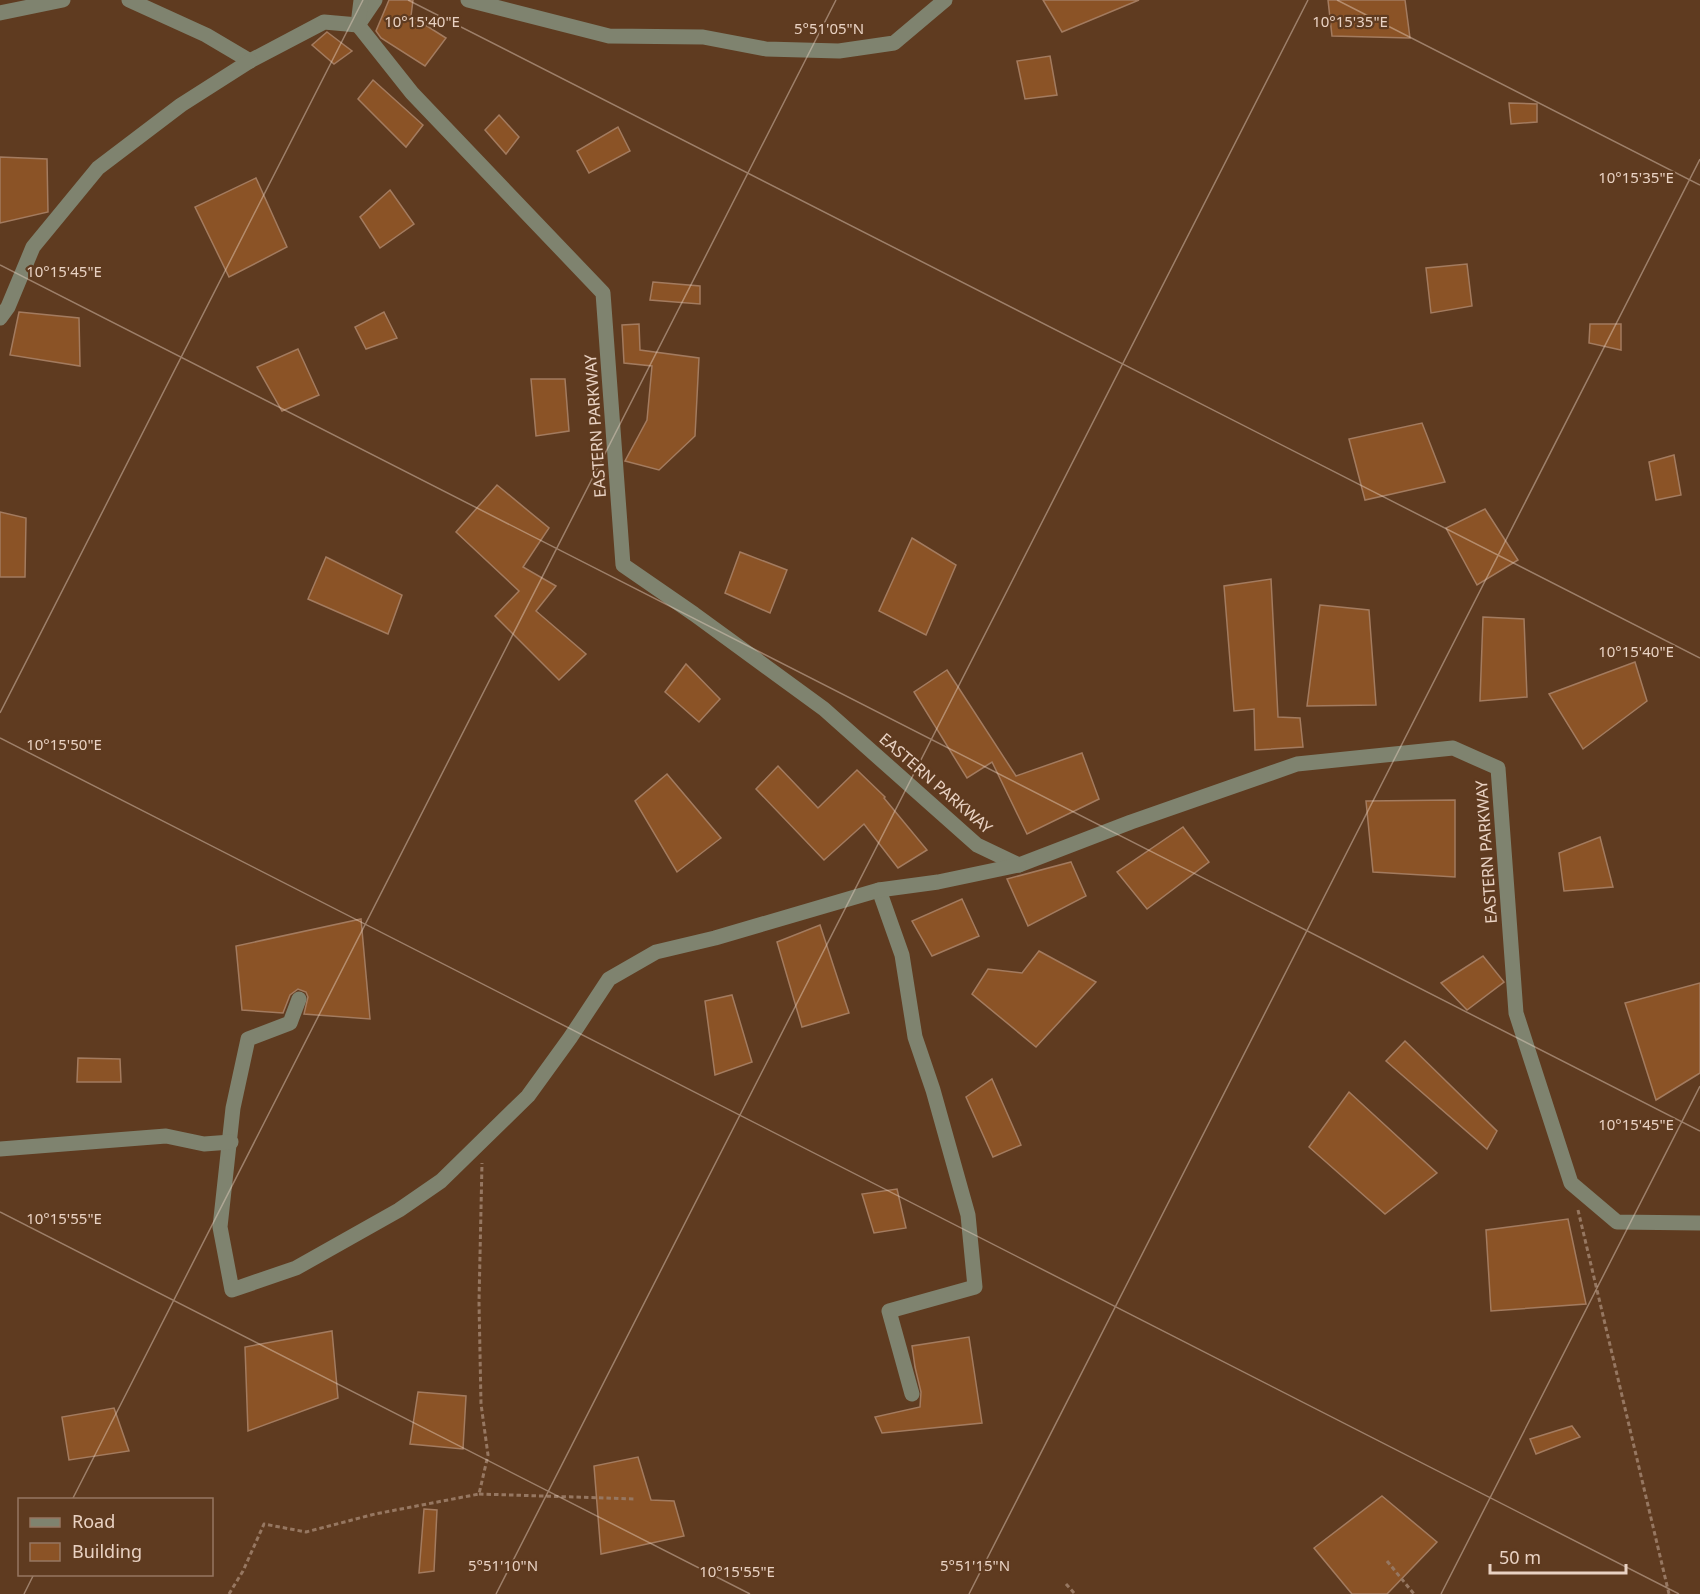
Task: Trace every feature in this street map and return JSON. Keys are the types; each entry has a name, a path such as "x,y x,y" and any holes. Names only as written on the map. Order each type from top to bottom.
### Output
{"street":[{"path":"0,13 63,0"},
{"path":"129,0 207,34 250,61"},
{"path":"358,25 361,0"},
{"path":"358,25 375,0"},
{"path":"468,0 484,6 609,36 703,37 766,49 839,51 894,43 945,0"},
{"path":"0,318 8,307 33,248 98,168 181,105 250,61 324,22 358,25"},
{"name":"EASTERN PARKWAY","path":"358,25 412,93 603,293 622,565 824,708 977,845 1019,865 1131,822 1297,764 1453,748 1498,768 1516,1013 1571,1183"},
{"path":"299,999 290,1023 248,1039 233,1108 220,1227 232,1290 296,1268 399,1210 441,1181 528,1096 609,979 656,952 715,938 879,890 938,882 1019,865"},
{"path":"879,890 902,955 915,1036 933,1090 968,1215 975,1287 889,1311 912,1394"},
{"path":"2,1151 166,1136 204,1144 231,1142"},
{"path":"1571,1183 1617,1222 1700,1223"}],"path":[{"path":"479,1494 488,1455 482,1404 479,1325 482,1142"},
{"path":"1571,1183 1669,1594"},
{"path":"229,1594 243,1571 264,1524 306,1532 375,1514 479,1494 636,1499"},
{"path":"1387,1561 1414,1594"},
{"path":"1066,1584 1075,1594"}],"building":[{"path":"389,0 413,0 411,16 446,38 425,66 381,38 376,31"},
{"path":"1043,0 1139,0 1062,32"},
{"path":"1328,0 1405,0 1410,38 1332,36"},
{"path":"327,32 352,51 334,64 312,45"},
{"path":"1050,56 1057,95 1025,99 1017,61"},
{"path":"373,80 423,125 406,147 358,99"},
{"path":"1509,103 1537,104 1537,122 1511,124"},
{"path":"499,115 519,137 506,154 485,130"},
{"path":"618,127 630,151 589,173 577,151"},
{"path":"0,157 47,159 48,212 0,223"},
{"path":"256,178 287,247 229,277 195,207"},
{"path":"390,190 414,224 380,248 360,217"},
{"path":"1467,264 1472,306 1431,313 1426,268"},
{"path":"653,282 700,286 700,304 650,300"},
{"path":"19,312 79,318 80,366 10,355"},
{"path":"384,312 397,338 366,349 355,327"},
{"path":"639,324 640,350 699,358 695,436 659,470 625,461 647,420 652,366 624,363 622,325"},
{"path":"1590,324 1621,324 1621,350 1589,343"},
{"path":"298,349 319,395 282,411 257,367"},
{"path":"531,379 565,379 569,431 536,436"},
{"path":"1422,423 1445,482 1365,500 1349,439"},
{"path":"1674,455 1681,495 1656,500 1649,462"},
{"path":"497,485 549,528 523,567 556,586 536,611 586,654 559,680 495,616 519,591 456,532"},
{"path":"1485,509 1518,560 1477,585 1446,528"},
{"path":"0,512 26,518 25,577 0,577"},
{"path":"912,538 956,565 926,635 879,611"},
{"path":"740,552 787,570 770,613 725,593"},
{"path":"326,557 402,595 388,634 308,599"},
{"path":"1271,579 1278,717 1300,718 1303,747 1255,750 1254,709 1234,711 1224,586"},
{"path":"1320,605 1369,610 1376,705 1307,706"},
{"path":"1483,617 1524,619 1527,697 1480,701"},
{"path":"1635,662 1647,701 1583,749 1549,694"},
{"path":"686,664 720,699 699,722 665,692"},
{"path":"947,670 1016,776 1082,753 1099,799 1027,834 992,762 967,778 914,692"},
{"path":"778,766 818,808 857,770 885,797 927,850 898,868 864,824 824,860 756,789"},
{"path":"667,774 721,838 677,872 635,801"},
{"path":"1455,800 1455,877 1373,872 1366,801"},
{"path":"1183,827 1209,862 1147,909 1117,872"},
{"path":"1600,837 1613,887 1564,891 1559,853"},
{"path":"1071,862 1086,896 1028,926 1007,879"},
{"path":"962,899 979,936 932,956 912,921"},
{"path":"361,919 370,1019 304,1014 308,997 306,992 298,989 290,995 283,1013 242,1010 236,946"},
{"path":"820,925 849,1013 802,1027 777,942"},
{"path":"1039,951 1096,982 1036,1047 972,994 988,969 1022,973"},
{"path":"1483,956 1504,982 1467,1010 1441,983"},
{"path":"1700,983 1700,1073 1656,1100 1625,1003"},
{"path":"732,995 752,1062 715,1075 705,1001"},
{"path":"1405,1041 1497,1131 1487,1149 1386,1061"},
{"path":"78,1058 120,1059 121,1082 77,1082"},
{"path":"992,1079 1021,1145 993,1157 966,1097"},
{"path":"1349,1092 1437,1173 1385,1214 1309,1147"},
{"path":"897,1189 906,1228 874,1233 862,1194"},
{"path":"1568,1219 1586,1304 1491,1311 1486,1230"},
{"path":"332,1331 338,1398 248,1431 245,1347"},
{"path":"969,1337 982,1423 882,1433 875,1417 920,1407 921,1392 912,1346"},
{"path":"418,1392 466,1396 463,1449 410,1444"},
{"path":"114,1408 129,1451 69,1460 62,1417"},
{"path":"1572,1426 1580,1437 1536,1454 1530,1439"},
{"path":"638,1457 651,1500 674,1501 684,1536 601,1554 594,1466"},
{"path":"1382,1496 1437,1542 1387,1594 1352,1594 1314,1548"},
{"path":"424,1509 437,1510 434,1571 419,1573"}]}
